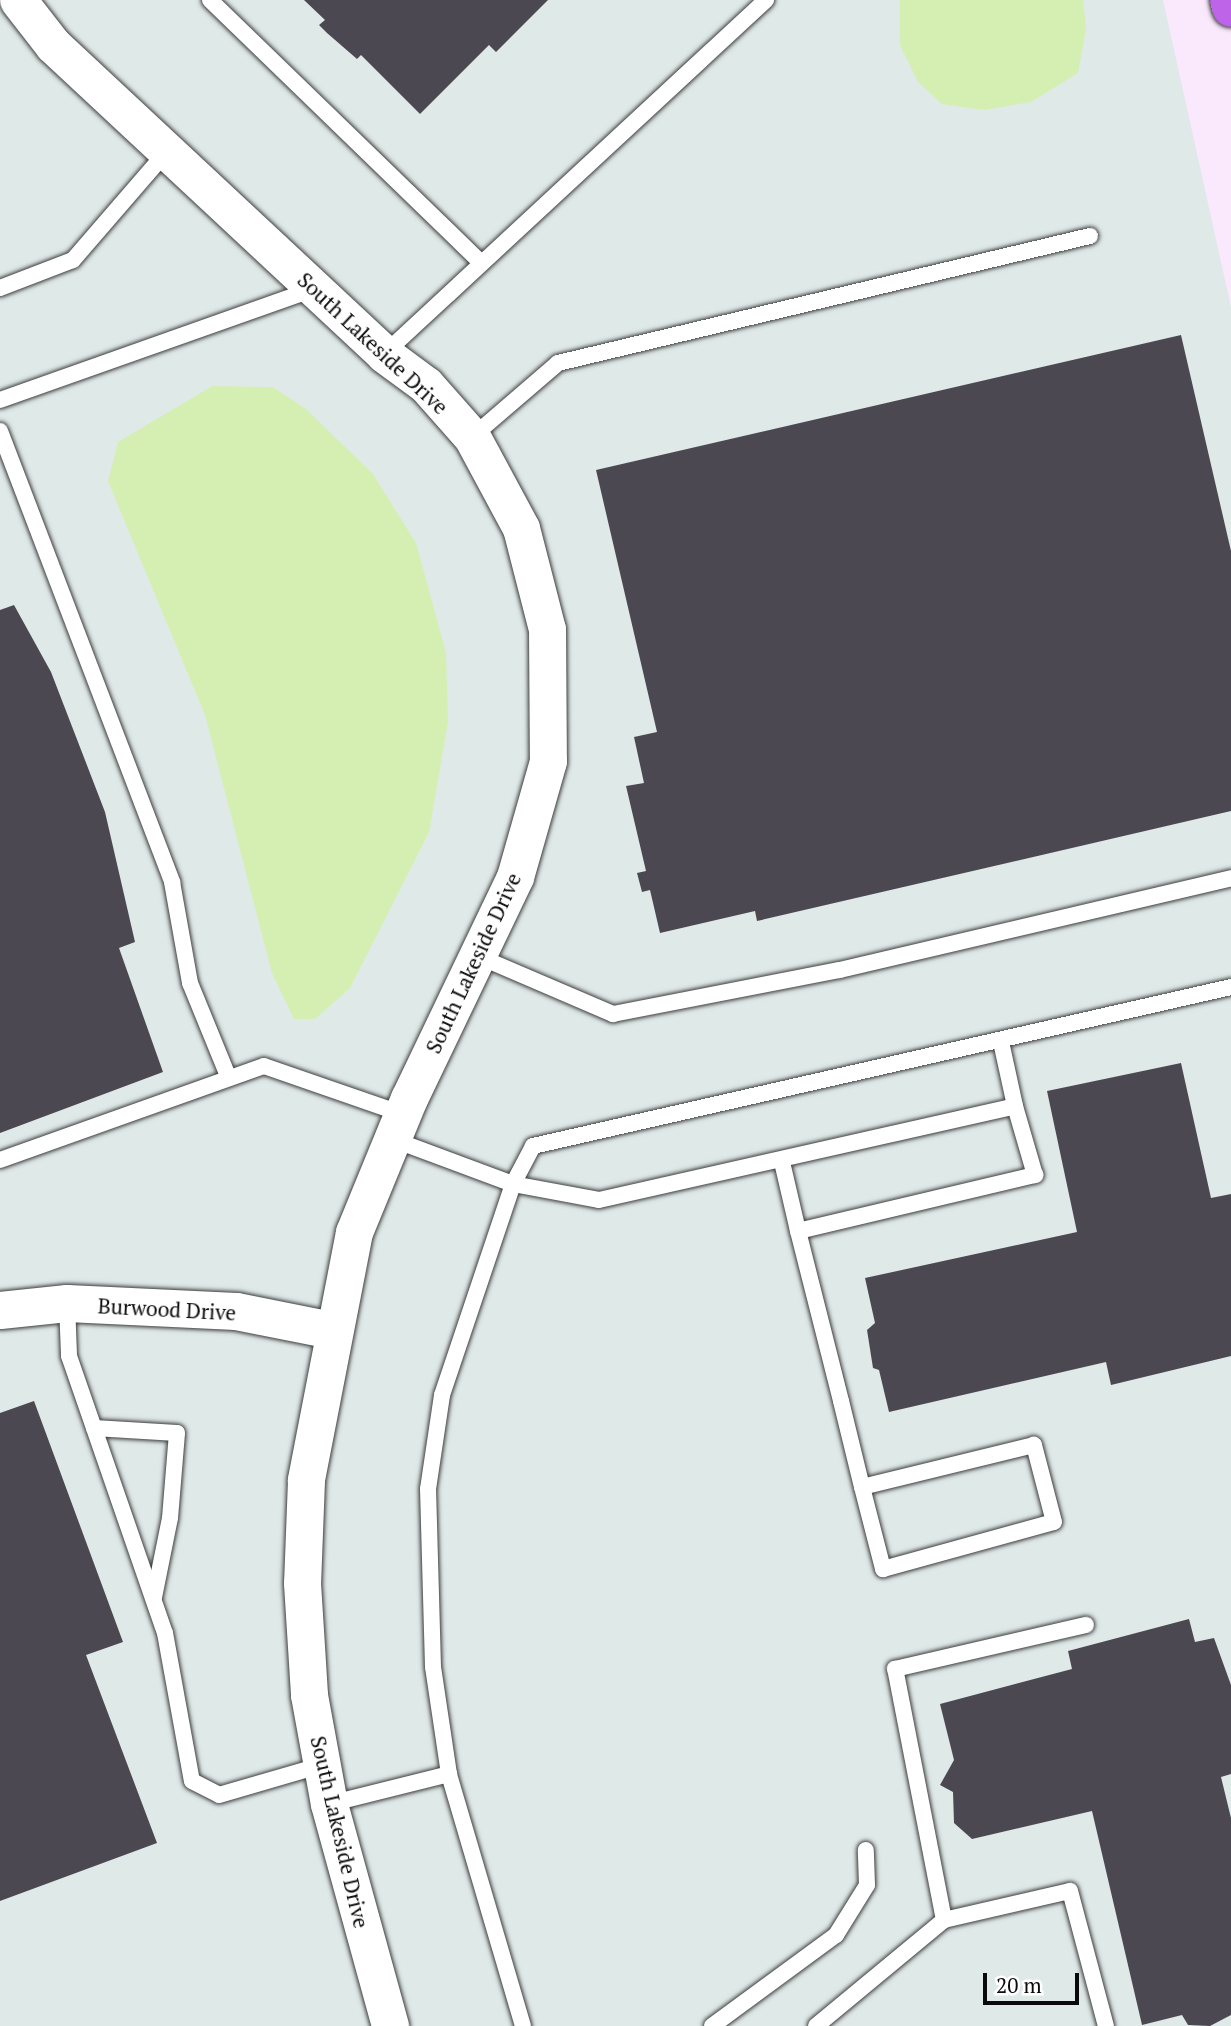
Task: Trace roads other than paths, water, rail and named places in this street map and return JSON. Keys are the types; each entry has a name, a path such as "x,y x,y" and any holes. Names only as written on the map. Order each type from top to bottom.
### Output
{"highway":[{"path":"1229,0 1231,8"}],"street":[{"name":"South Lakeside Drive","path":"18,0 53,45 384,354 426,385 471,437 521,528 536,572 550,697 548,761 515,877 480,957 397,1127 354,1232 332,1330 306,1480 302,1583 309,1695 329,1804 390,2026"},
{"name":"Burwood Drive","path":"0,1310 67,1303 236,1311 332,1330"}],"lane":[{"path":"210,0 480,262"},
{"path":"384,354 480,262 766,0"},
{"path":"0,288 73,260 167,151"},
{"path":"471,437 558,363 1090,236"},
{"path":"0,400 314,289"},
{"path":"0,431 172,882 190,983 228,1076"},
{"path":"480,957 613,1014 840,970 1231,878"},
{"path":"523,2026 449,1774 433,1667 428,1489 442,1395 513,1184 533,1146 1001,1042 1231,987"},
{"path":"799,1231 1035,1175 1015,1106 1001,1042"},
{"path":"0,1160 228,1076 264,1066 513,1184 599,1200 782,1161 1015,1106"},
{"path":"782,1161 862,1487 883,1569 1055,1522 1034,1445 862,1487"},
{"path":"67,1303 69,1356 154,1600 192,1781 219,1795 322,1765"},
{"path":"94,1428 177,1433 170,1518 154,1600"},
{"path":"944,1920 895,1669 1086,1625"},
{"path":"329,1804 449,1774"},
{"path":"712,2026 836,1935 867,1885 866,1850"},
{"path":"816,2026 944,1920 1070,1891 1106,2026"}]}
